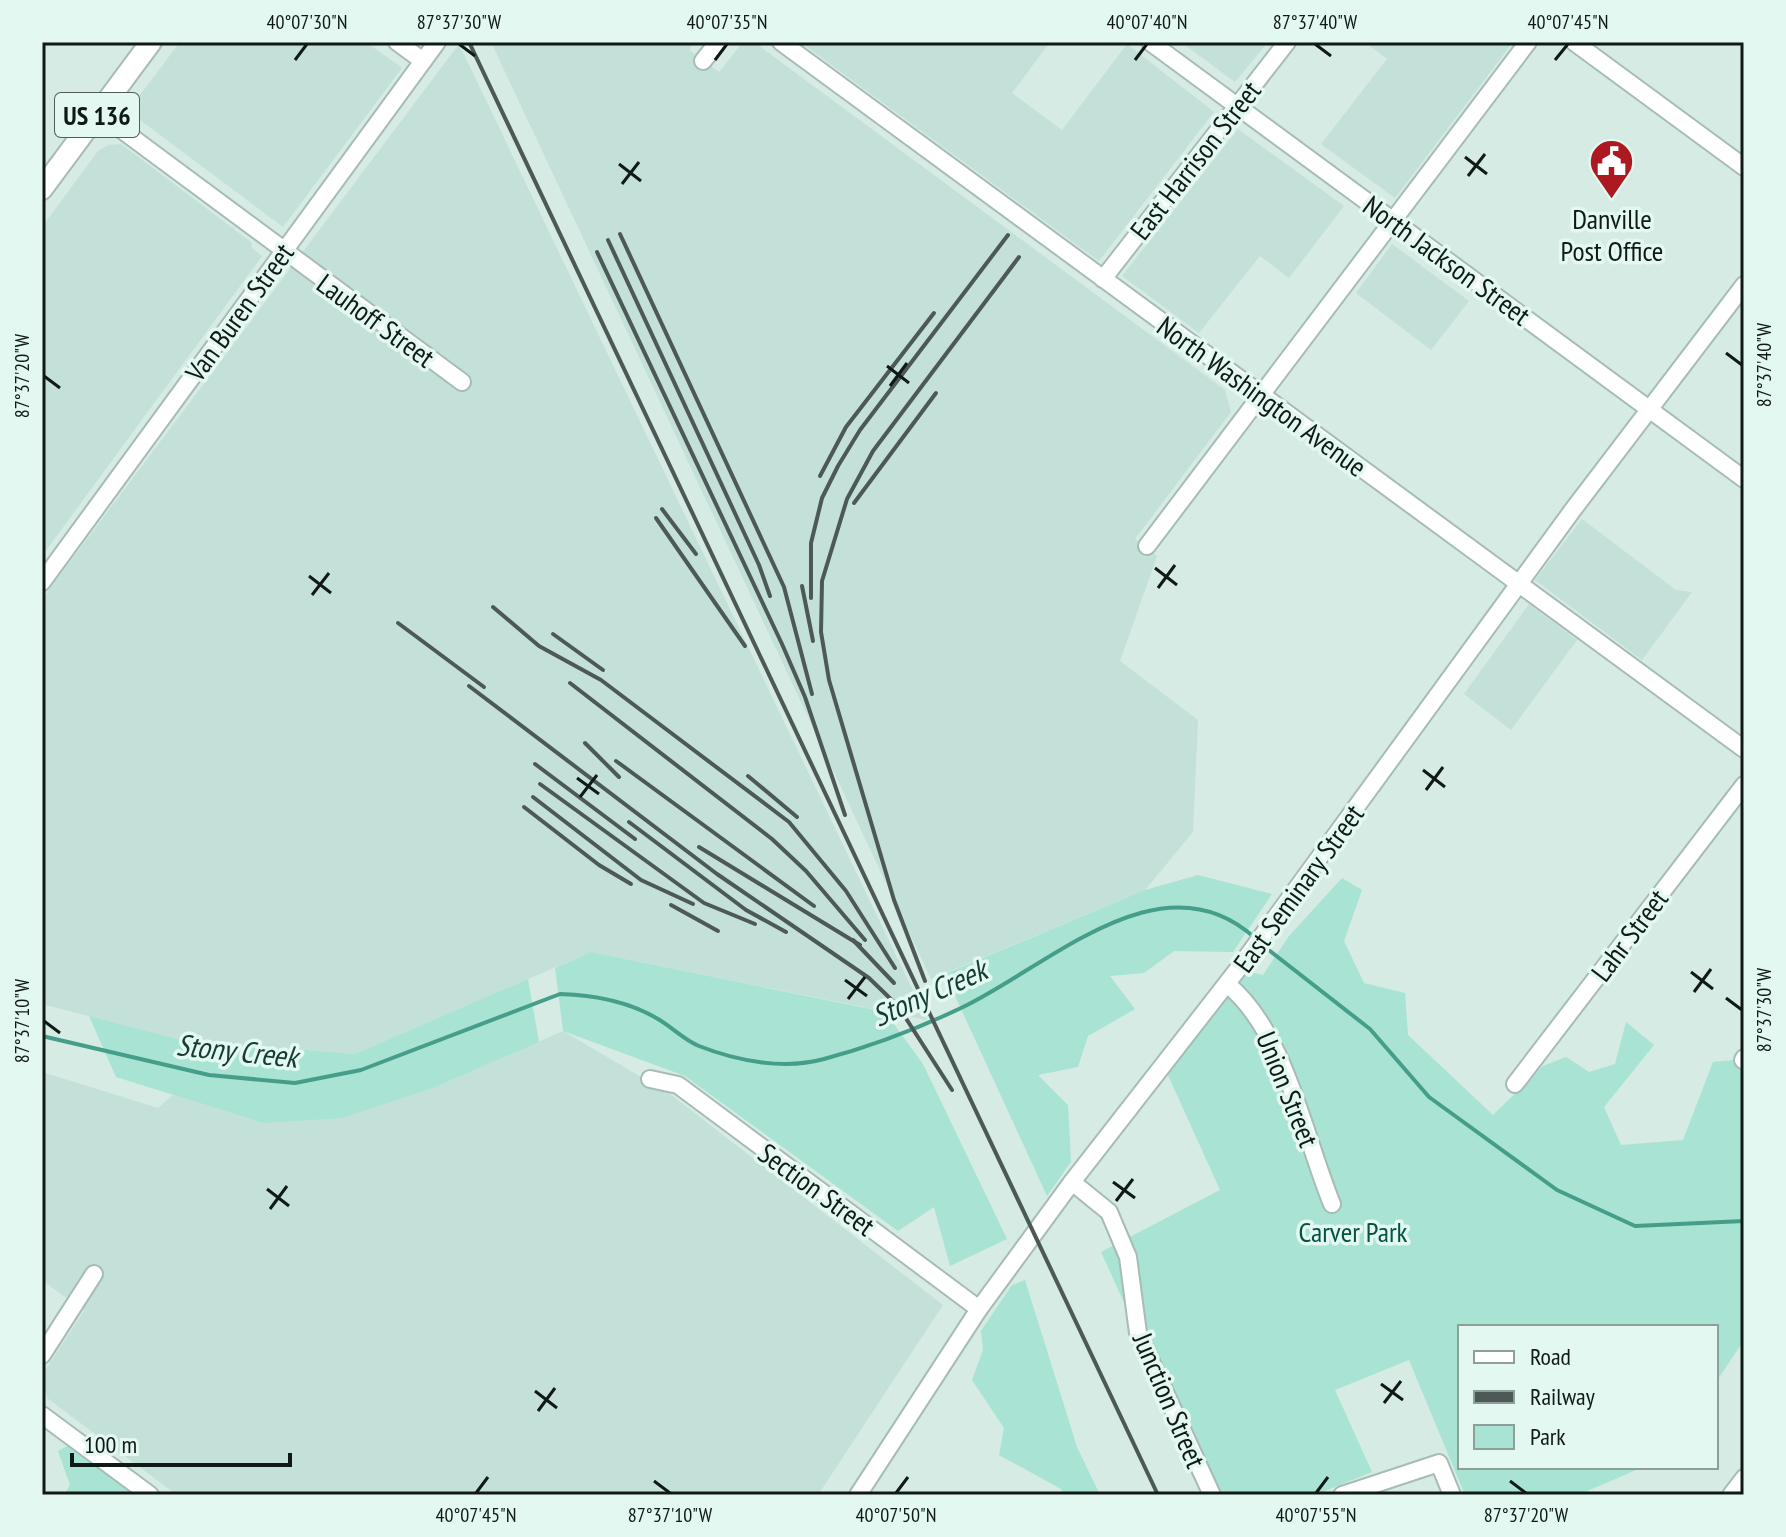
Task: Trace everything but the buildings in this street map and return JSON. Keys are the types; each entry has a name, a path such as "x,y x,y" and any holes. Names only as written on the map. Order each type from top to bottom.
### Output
{"main road":[{"name":"US 136","path":"42,189 151,42"}],"street":[{"path":"397,42 423,61"},
{"name":"Van Buren Street","path":"42,582 437,42"},
{"path":"703,61 718,42"},
{"name":"North Washington Avenue","path":"781,42 1744,749"},
{"name":"North Jackson Street","path":"1150,42 1744,479"},
{"name":"East Harrison Street","path":"1103,279 1287,42"},
{"path":"1147,546 1528,42"},
{"path":"1574,42 1744,167"},
{"name":"Lauhoff Street","path":"99,113 462,382"},
{"name":"East Seminary Street","path":"858,1495 979,1309 1072,1182 1227,984 1648,409 1744,285"},
{"name":"Lahr Street","path":"1515,1084 1744,785"},
{"name":"Union Street","path":"1227,984 1243,997 1269,1034 1332,1204"},
{"name":"Section Street","path":"650,1079 678,1085 979,1309"},
{"name":"Junction Street","path":"1072,1182 1109,1212 1128,1257 1138,1333 1212,1495"},
{"path":"42,1355 94,1274"},
{"path":"42,1415 150,1495"},
{"path":"1342,1495 1439,1463 1452,1495"},
{"path":"1731,1495 1744,1478"}],"shaded area":[{"path":"180,42 366,42 402,68 283,227 128,111"},
{"path":"491,42 694,42 689,50 719,72 743,42 754,42 1225,390 1231,412 1135,539 1157,556 1120,661 1198,720 1193,832 1145,890 931,979"},
{"path":"800,42 1050,42 1012,93 1062,130 1127,44 1214,112 1099,261"},
{"path":"1181,42 1268,42 1235,82"},
{"path":"1365,42 1513,42 1395,198 1321,144 1387,59"},
{"path":"459,44 927,1020 591,952 355,1054 178,1039 42,1004 42,599"},
{"path":"1238,129 1344,206 1289,278 1260,256 1199,333 1122,276"},
{"path":"121,144 251,242 252,248 262,256 42,556 42,227 98,151 108,145"},
{"path":"1392,244 1469,301 1431,350 1356,293"},
{"path":"1582,519 1676,590 1692,592 1642,660 1535,580"},
{"path":"1529,604 1577,640 1511,730 1464,694"},
{"path":"563,1031 670,1094 943,1305 818,1495 177,1495 47,1398 42,1375 84,1311 42,1280 42,1072 158,1108 173,1095 263,1123 433,1088"}],"green space":[{"path":"1198,875 1272,894 1233,952 1174,951 1144,973 1110,976 1135,1009 1088,1036 1078,1067 1038,1075 1068,1105 1071,1162 1047,1196 945,974 1145,890"},
{"name":"Carver Park","path":"1342,878 1362,890 1344,941 1364,983 1405,993 1408,1035 1493,1115 1543,1066 1566,1057 1589,1072 1615,1064 1626,1022 1654,1045 1604,1107 1621,1145 1683,1140 1713,1062 1744,1059 1744,1340 1718,1379 1718,1325 1458,1325 1458,1469 1638,1469 1578,1495 1465,1495 1409,1360 1335,1390 1372,1472 1315,1495 1212,1495 1101,1252 1220,1190 1163,1064 1238,969 1263,975 1289,936"},
{"path":"591,952 885,1012 923,1064 1007,1239 950,1266 934,1207 898,1231 685,1076 563,1031 555,968"},
{"path":"528,979 539,1042 433,1088 342,1118 263,1123 116,1077 89,1016 178,1039 355,1054"},
{"path":"1025,1280 1077,1447 1100,1495 1064,1495 1061,1489 999,1455 1004,1428 972,1380 983,1350 981,1331 1012,1285"},
{"path":"71,1444 139,1495 64,1495 70,1485 58,1451"}],"waterway":[{"name":"Stony Creek","path":"42,1036 209,1075 295,1083 361,1070 560,994 623,1003 658,1019 694,1043 729,1056 793,1064 841,1054 928,1023 995,990 1068,945 1144,912 1182,907 1219,915 1255,938"},
{"name":"Stony Creek","path":"1261,944 1370,1029 1429,1097 1557,1190 1635,1226 1744,1221"}],"railway":[{"path":"469,42 1158,1495"},
{"path":"620,234 784,587 812,694"},
{"path":"811,598 811,543 822,498 838,466 860,430 1008,235"},
{"path":"608,240 759,565 770,596"},
{"path":"597,252 782,644 805,697 845,815"},
{"path":"925,981 894,900 829,680 821,632 822,581 847,499 873,451 1019,257"},
{"path":"820,476 846,427 934,313"},
{"path":"854,503 936,393"},
{"path":"662,509 696,554"},
{"path":"656,518 745,646"},
{"path":"802,586 813,641"},
{"path":"493,607 539,646 601,680 789,822 846,891 895,968"},
{"path":"398,623 484,687"},
{"path":"553,634 603,670"},
{"path":"570,683 772,839 806,871 865,940"},
{"path":"469,686 717,874 869,978 898,1006 952,1090"},
{"path":"585,743 619,777"},
{"path":"616,761 814,906"},
{"path":"535,764 635,839"},
{"path":"748,776 797,817"},
{"path":"540,784 704,903 755,924"},
{"path":"533,797 641,880 693,904"},
{"path":"524,807 599,865 631,884"},
{"path":"629,822 746,910 786,932"},
{"path":"699,847 860,945"},
{"path":"671,905 718,931"},
{"path":"853,940 894,983"}],"place":[{"name":"Danville Post Office","path":"1612,200"}]}
